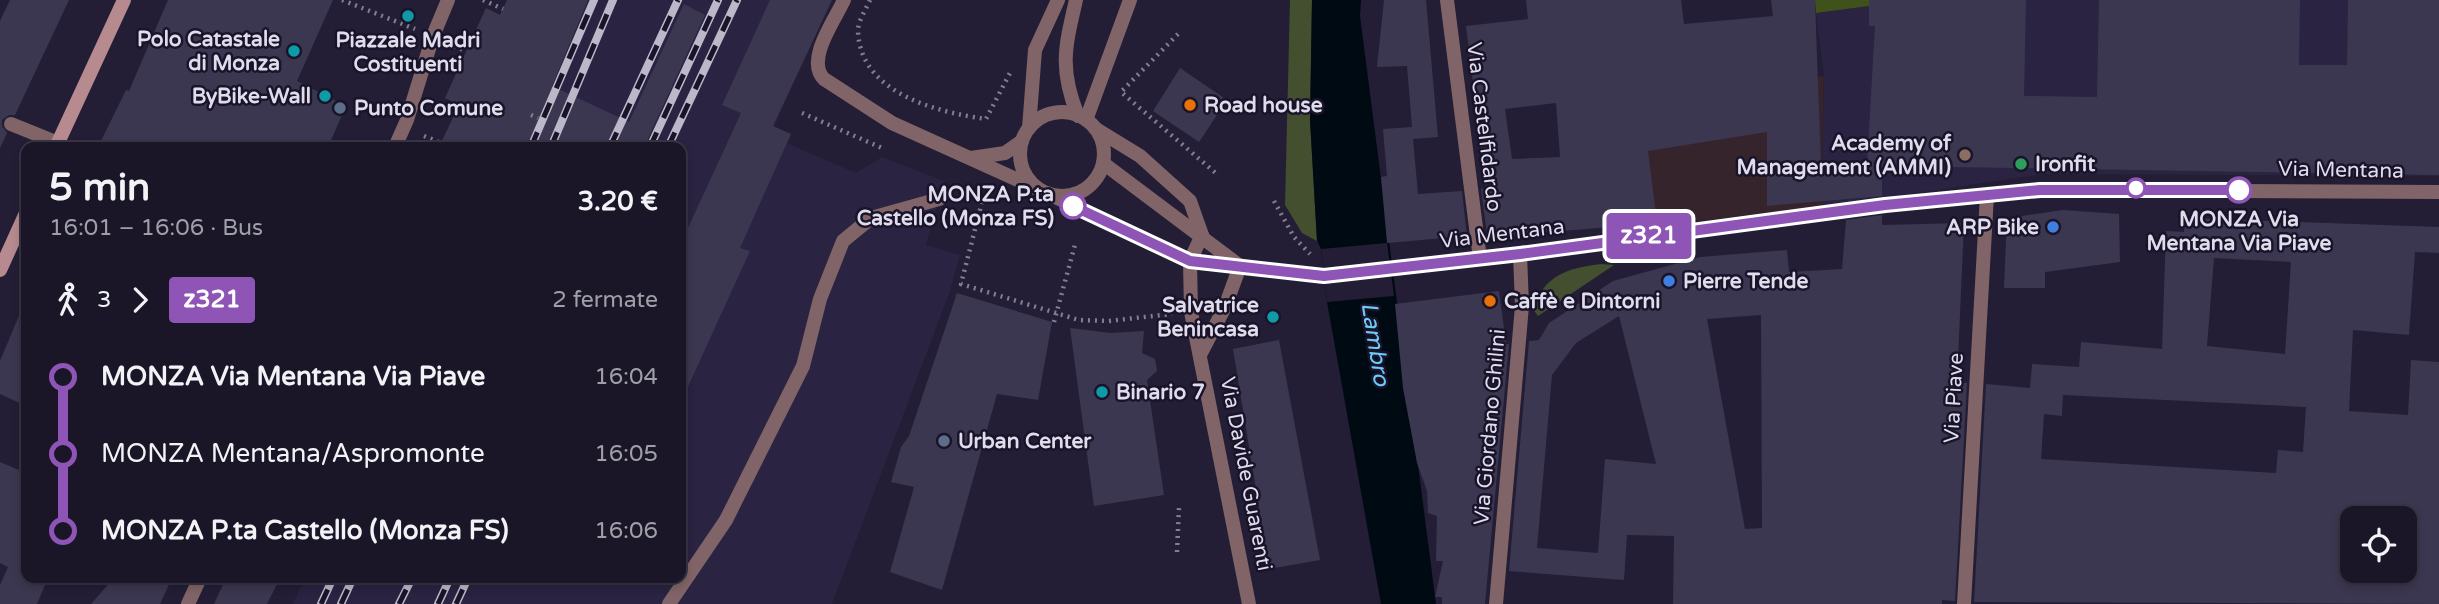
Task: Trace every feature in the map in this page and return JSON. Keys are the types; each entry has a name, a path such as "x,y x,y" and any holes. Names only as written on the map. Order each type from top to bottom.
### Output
{"main road":[{"path":"58,142 124,0"},
{"path":"0,270 21,224"}],"street":[{"path":"397,142 407,120 429,34 448,0"},
{"name":"Via Mentana","path":"844,0 817,58 819,75 873,114 1190,261 1317,276 1391,270 1987,195 2071,188 2439,192"},
{"path":"1058,0 1035,50 1021,166 1044,192 1065,196 1084,190 1095,180 1103,163 1103,145 1066,85 1063,63 1076,0"},
{"path":"1087,122 1130,0"},
{"name":"Via Castelfidardo","path":"1447,0 1480,259"},
{"path":"970,158 1005,153 1043,117 1055,113 1087,122 1140,156 1190,201 1202,235"},
{"path":"11,124 50,142"},
{"path":"1103,163 1240,266"},
{"name":"Via Piave","path":"1964,604 1987,195"},
{"path":"686,579 726,520 803,366 820,299 843,241 871,218 939,199"},
{"name":"Via Davide Guarenti","path":"1202,235 1190,261 1191,312 1249,604"},
{"name":"Via Giordano Ghilini","path":"1496,604 1522,306 1520,254"},
{"name":"Via Davide Guarenti","path":"1201,353 1225,307 1240,266"},
{"path":"188,604 198,583"},
{"path":"669,604 683,583"}],"path":[{"path":"342,0 429,34"},
{"path":"483,0 503,9"},
{"path":"870,0 858,28 863,53 871,71 886,85 946,114 986,119 1017,58 1035,50"},
{"path":"1178,34 1121,92 1218,175"},
{"path":"454,46 466,51"},
{"path":"802,113 882,148"},
{"path":"531,115 538,118"},
{"path":"424,136 439,142"},
{"path":"1274,201 1294,237 1310,253 1317,276"},
{"path":"982,202 961,284 1080,320 1108,321 1173,314"},
{"path":"1054,322 1076,241"},
{"path":"1177,552 1179,507"}],"shaded area":[{"path":"507,0 832,0 774,126 791,135 787,143 856,173 882,157 944,181 926,245 960,255 950,291 832,604 293,604 303,583 686,583 686,142 441,142 459,105 445,98 486,8 500,15"},
{"path":"1869,0 2439,0 2439,176 2044,174 1821,207 1824,76 1816,13 1869,6"},
{"path":"1824,76 1821,207 1623,230 1610,109"}],"green space":[{"path":"1290,0 1312,0 1310,120 1317,241 1302,233 1285,205"},
{"path":"1815,0 1869,0 1869,6 1816,13"},
{"path":"1601,264 1614,265 1538,316 1533,309 1538,297 1551,281 1568,271"}],"water":[{"name":"Lambro","path":"1312,0 1361,0 1360,16 1436,604 1381,604 1327,302 1321,249 1317,241 1310,120"}],"pier":[{"path":"1387,243 1394,296 1327,302 1321,249"}],"building":[{"path":"10,0 69,0 15,115 9,115 2,120 2,126 7,133 0,148 0,21"},
{"path":"168,0 333,0 297,81 346,106 330,142 100,142 126,90 129,91"},
{"path":"507,0 588,0 552,86 629,122 684,4 705,15 646,142 441,142 459,105 445,98 486,8 500,15"},
{"path":"770,0 832,0 773,126 791,134 740,248 750,251 686,391 686,232 741,113 722,105"},
{"path":"1384,0 1426,0 1438,137 1413,139 1418,194 1462,191 1467,236 1387,243 1381,177 1387,176 1383,129 1412,127 1407,66 1377,67"},
{"path":"1526,0 1681,0 1684,24 1773,16 1771,0 1815,0 1821,166 1867,164 1875,26 1869,26 1869,0 2026,0 2024,96 2097,97 2099,0 2300,0 2299,65 2347,65 2348,0 2439,0 2439,175 1950,167 1950,171 1882,172 1882,196 1767,206 1767,132 1648,151 1657,223 1492,237 1492,234 1487,234 1481,189 1486,189 1466,26 1528,19","holes":["1556,103 1560,157 1512,159 1505,109"]},
{"name":"Road house","path":"1180,68 1227,100 1199,142 1153,111"},
{"path":"2063,210 2119,214 2120,262 2045,272 2045,288 2004,288 2007,218"},
{"path":"1882,215 1882,225 1964,223 1957,382 1967,383 1955,601 1942,600 1942,604 1673,604 1674,536 1627,535 1624,580 1509,571 1529,341 1539,340 1549,323 1613,281 1700,257 1787,250 1789,272 1842,269 1846,220","holes":["1761,315 1762,528 1745,529 1707,319","1619,316 1656,464 1605,459 1598,553 1537,548 1552,375 1576,343"]},
{"path":"2185,218 2439,227 2439,253 2415,252 2409,335 2353,330 2349,411 2408,415 2411,360 2439,362 2439,604 1974,602 1986,384 2030,388 2032,364 2079,367 2081,342 2162,349 2166,231 2184,232","holes":["2214,258 2291,262 2285,354 2207,346","2063,395 2306,407 2303,452 2278,450 2276,473 2041,459 2044,414 2062,416"]},
{"path":"1499,291 1506,344 1509,344 1485,604 1442,604 1442,597 1435,597 1443,561 1436,561 1437,516 1428,513 1427,491 1417,463 1403,388 1395,304"},
{"name":"Urban Center","path":"957,293 1052,322 1038,400 997,394 942,590 890,572 914,487 891,482"},
{"path":"21,311 21,404 0,394 0,361"},
{"path":"1070,328 1111,333 1144,331 1142,353 1155,359 1157,371 1147,380 1164,495 1094,506"},
{"path":"1279,340 1320,560 1269,569 1233,349"},
{"path":"0,462 21,471 21,583 46,583 37,604 0,604 0,585 8,567 0,563"},
{"path":"110,583 170,583 160,604 91,604"},
{"path":"224,583 278,583 267,604 214,604"}],"railway":[{"path":"533,142 594,0"},
{"path":"553,142 613,0"},
{"path":"612,142 678,0"},
{"path":"652,142 718,0"},
{"path":"670,142 737,0"},
{"path":"321,604 331,583"},
{"path":"341,604 351,583"},
{"path":"399,604 410,583"},
{"path":"438,604 448,583"},
{"path":"456,604 466,583"}],"bus line":[{"name":"z321","path":"1073,206 1190,261 1287,274 1324,276 1520,254 1885,205 2040,190 2239,190"}],"place":[{"name":"Piazzale Madri Costituenti","path":"408,16"},
{"name":"Polo Catastale di Monza","path":"294,51"},
{"name":"ByBike-Wall","path":"325,96"},
{"name":"Road house","path":"1190,105"},
{"name":"Punto Comune","path":"340,108"},
{"name":"Academy of Management (AMMI)","path":"1965,155"},
{"name":"Ironfit","path":"2021,164"},
{"name":"MONZA Via Mentana Via Piave","path":"2239,190"},
{"name":"MONZA P.ta Castello (Monza FS)","path":"1073,206"},
{"name":"ARP Bike","path":"2053,227"},
{"name":"Pierre Tende","path":"1669,281"},
{"name":"Caffè e Dintorni","path":"1490,301"},
{"name":"Salvatrice Benincasa","path":"1273,317"},
{"name":"Binario 7","path":"1102,392"},
{"name":"Urban Center","path":"944,441"}]}
